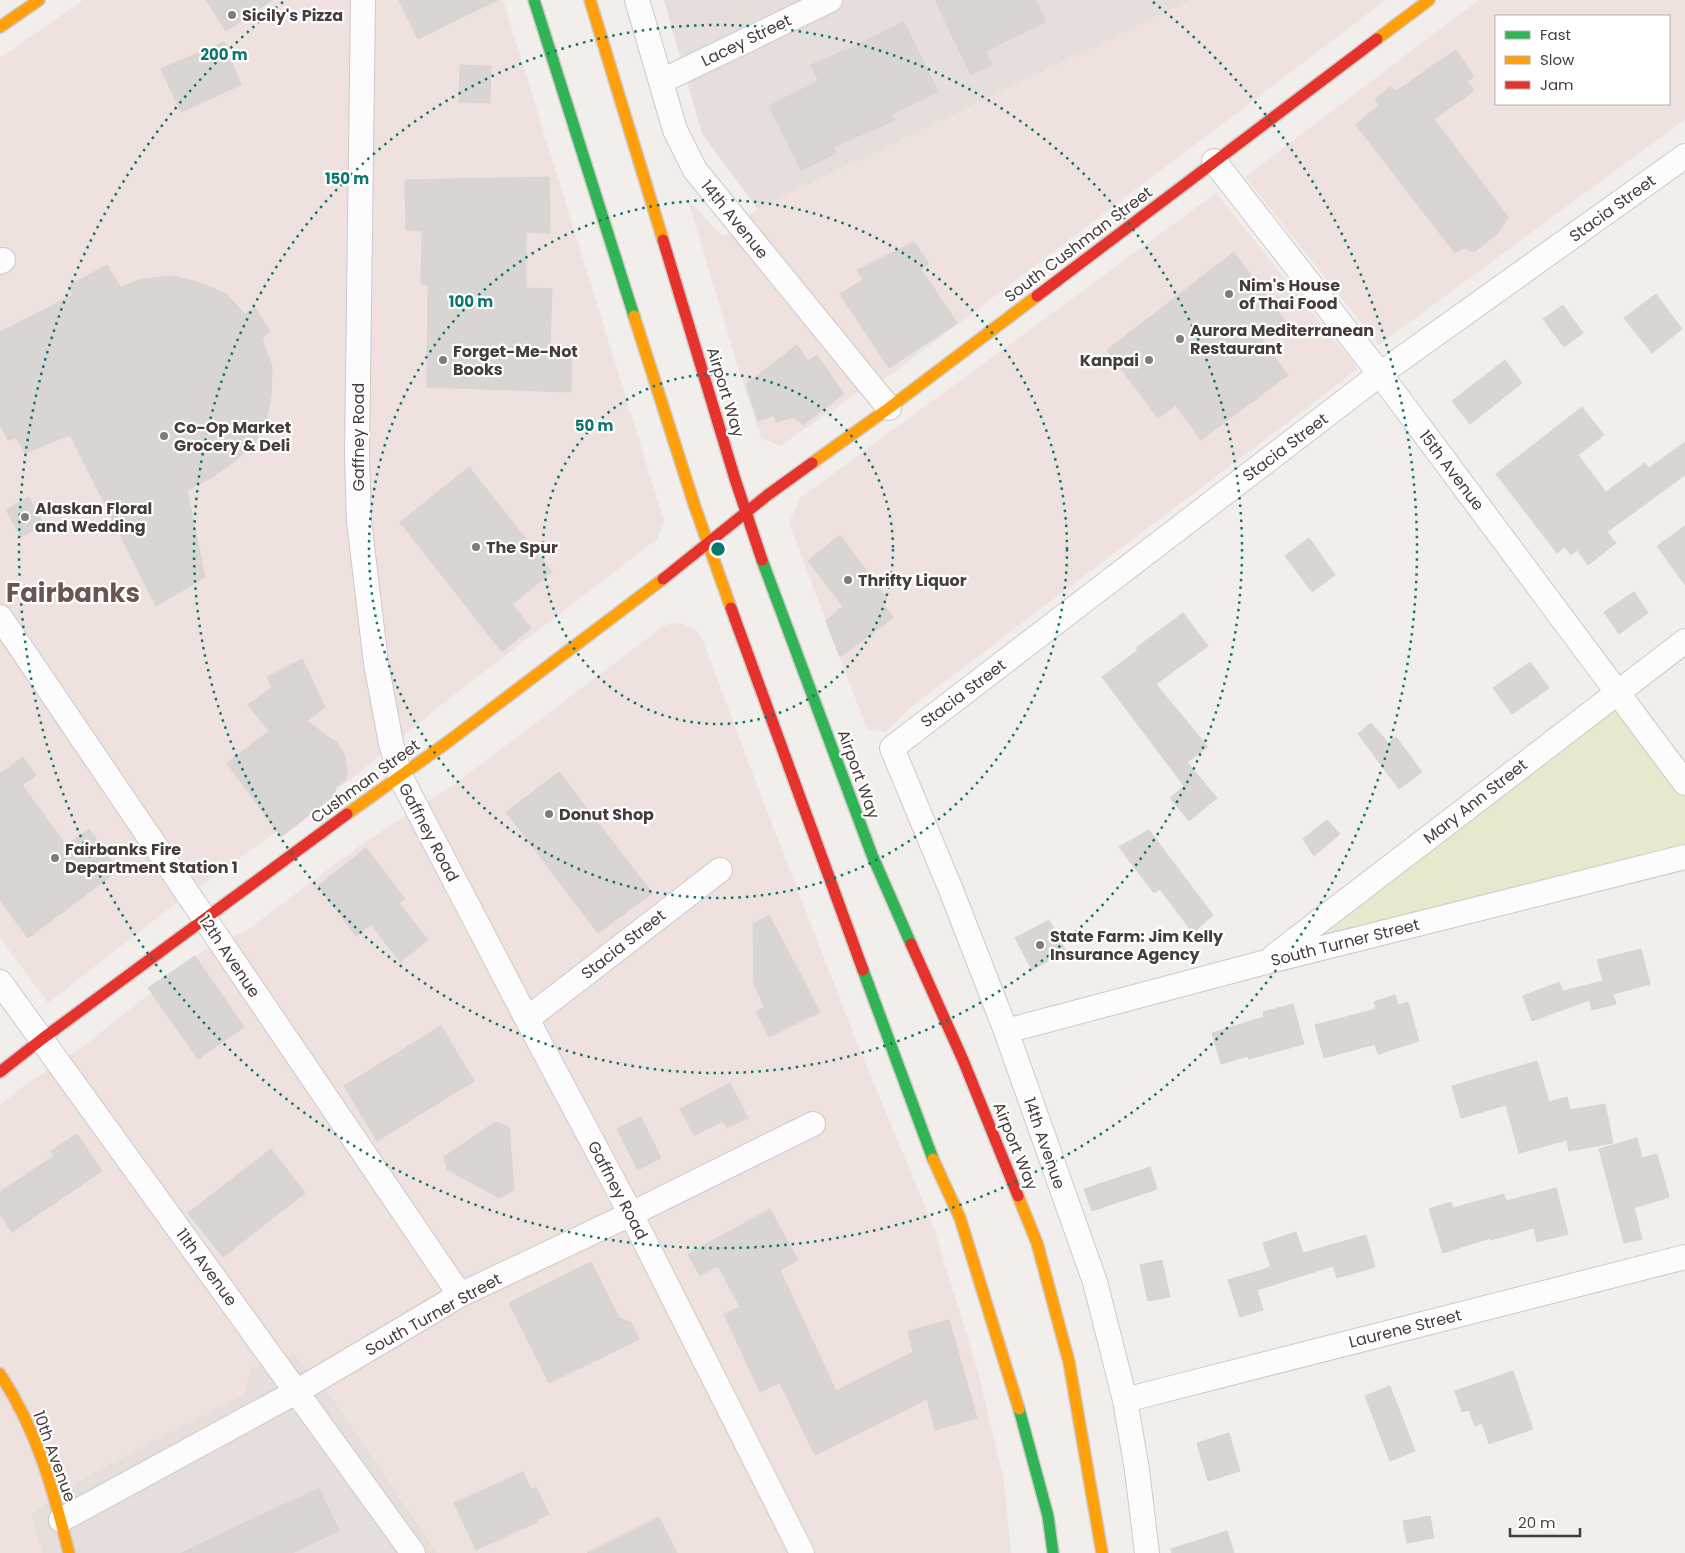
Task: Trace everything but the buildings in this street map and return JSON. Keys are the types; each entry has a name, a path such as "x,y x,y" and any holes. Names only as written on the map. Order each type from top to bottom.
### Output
{"main road":[{"path":"0,27 39,0"},
{"path":"534,0 708,543 901,1076 935,1165 960,1218 1028,1438 1048,1516 1053,1553"},
{"name":"Airport Way","path":"590,0 746,512 872,855 963,1060 1037,1242 1069,1362 1102,1553"},
{"name":"South Cushman Street","path":"746,512 889,408 1429,0"},
{"name":"Cushman Street","path":"0,1072 42,1039 445,744 746,512"},
{"name":"10th Avenue","path":"0,1374 33,1432 50,1480 69,1553"}],"street":[{"name":"Gaffney Road","path":"363,0 357,454 359,521 376,663 391,743 400,776 631,1214 802,1553"},
{"name":"14th Avenue","path":"637,0 676,130 695,170 889,408"},
{"name":"Lacey Street","path":"662,81 830,0"},
{"name":"Stacia Street","path":"892,748 1380,374 1685,156"},
{"name":"15th Avenue","path":"1214,161 1380,374 1685,783"},
{"name":"12th Avenue","path":"0,617 460,1295"},
{"name":"Mary Ann Street","path":"1266,962 1685,641"},
{"name":"14th Avenue","path":"892,748 951,890 1006,1031 1095,1282 1125,1400 1137,1470 1147,1553"},
{"name":"South Turner Street","path":"1006,1031 1266,962 1685,856"},
{"name":"Stacia Street","path":"527,1019 720,870"},
{"name":"11th Avenue","path":"0,982 412,1553"},
{"name":"South Turner Street","path":"61,1520 296,1392 460,1295 631,1214 813,1124"},
{"name":"Laurene Street","path":"1125,1400 1685,1257"}],"shaded area":[{"path":"83,0 503,0 664,521 657,539 432,712 359,773 171,907 48,1003 0,938 0,58"},
{"path":"664,0 1191,0 758,209 702,134"},
{"path":"1191,0 1386,0 893,373 856,394 780,446 761,438 688,200 723,237 758,209"},
{"path":"1479,0 1685,0 1685,119 1379,345 1245,177"},
{"path":"1216,193 1358,369 911,707 886,732 867,729 789,523 800,498"},
{"path":"679,622 696,630 703,641 857,1043 934,1228 978,1372 1004,1481 1011,1553 437,1553 336,1403 294,1354 250,1369 245,1394 92,1474 31,1512 42,1553 0,1553 0,1105 25,1085 85,1045 202,952 249,929 365,842 452,786 665,625"},
{"path":"294,1353 336,1403 437,1553 42,1553 31,1513 250,1369"}],"green space":[{"path":"1617,693 1685,783 1685,857 1266,962"}],"traffic: fast":[{"path":"534,0 634,316"},
{"path":"762,560 872,855 911,944"},
{"path":"863,970 933,1159"},
{"path":"1019,1409 1048,1516 1053,1553"}],"traffic: slow":[{"path":"0,27 39,0"},
{"path":"590,0 663,240"},
{"path":"1377,39 1429,0"},
{"path":"812,463 889,408 1037,296"},
{"path":"634,316 695,507 731,608"},
{"path":"347,814 445,744 663,579"},
{"path":"933,1159 960,1218 1019,1409"},
{"path":"1018,1196 1037,1243 1069,1362 1102,1553"},
{"path":"0,1374 13,1395 34,1438 50,1483 69,1553"}],"traffic: jam":[{"path":"1037,296 1377,39"},
{"path":"663,240 735,479 762,560"},
{"path":"663,579 769,494 812,463"},
{"path":"731,608 863,970"},
{"path":"0,1072 347,814"},
{"path":"911,944 963,1060 1018,1196"}],"place":[{"name":"Sicily's Pizza","path":"232,15"},
{"name":"Nim's House of Thai Food","path":"1229,294"},
{"name":"Aurora Mediterranean Restaurant","path":"1180,339"},
{"name":"Forget-Me-Not Books","path":"443,360"},
{"name":"Kanpai","path":"1149,360"},
{"name":"Co-Op Market Grocery & Deli","path":"164,436"},
{"name":"Alaskan Floral and Wedding","path":"25,517"},
{"name":"The Spur","path":"476,547"},
{"name":"Thrifty Liquor","path":"848,580"},
{"name":"Donut Shop","path":"549,814"},
{"name":"Fairbanks Fire Department Station 1","path":"55,858"},
{"name":"State Farm: Jim Kelly Insurance Agency","path":"1040,945"}],"district":[{"name":"Fairbanks","path":"73,593"}]}
